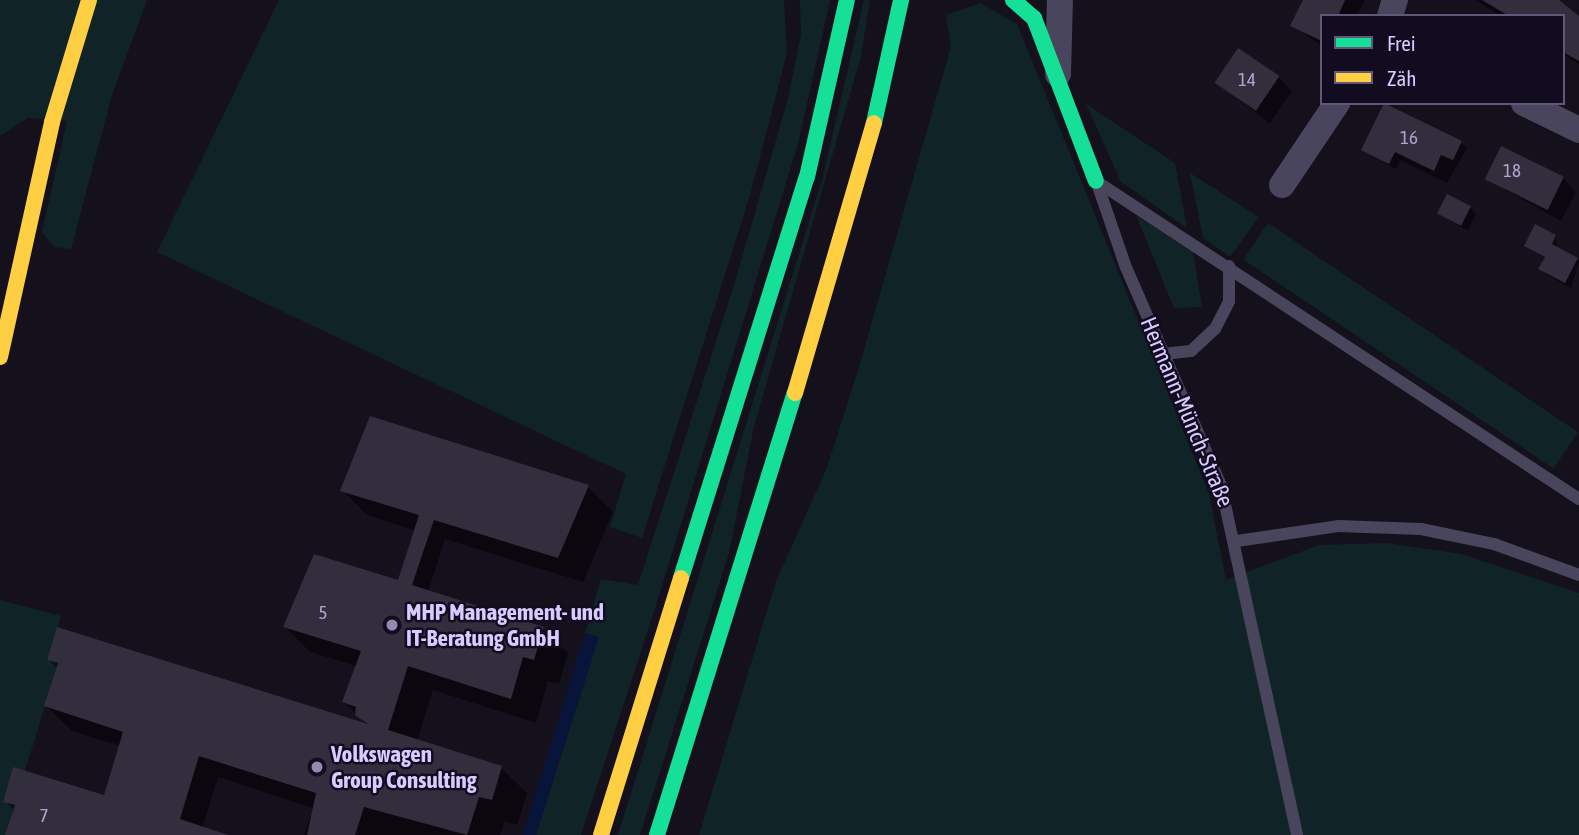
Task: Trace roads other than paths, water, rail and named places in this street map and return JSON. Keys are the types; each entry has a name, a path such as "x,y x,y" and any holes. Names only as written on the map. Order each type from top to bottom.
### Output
{"main road":[{"path":"0,357 52,122 89,0"},
{"path":"601,835 807,177 847,0"},
{"path":"657,835 863,176 901,0"},
{"name":"Hermann-Münch-Straße","path":"1013,0 1034,18 1096,181"}],"street":[{"name":"Hermann-Münch-Straße","path":"1057,82 1060,0"},
{"path":"1282,185 1336,105"},
{"path":"1528,105 1579,130"}],"lane":[{"path":"1096,181 1229,266 1579,499"},
{"name":"Hermann-Münch-Straße","path":"1096,181 1163,354 1210,457 1237,541 1297,835"},
{"path":"1163,354 1191,351 1215,329 1229,301 1229,266"},
{"path":"1237,541 1338,526 1411,528 1494,544 1579,575"}],"water":[{"path":"585,633 599,637 536,835 523,835"}],"place":[{"name":"MHP Management- und IT-Beratung GmbH","path":"392,625"},
{"name":"Volkswagen Group Consulting","path":"317,767"}]}
